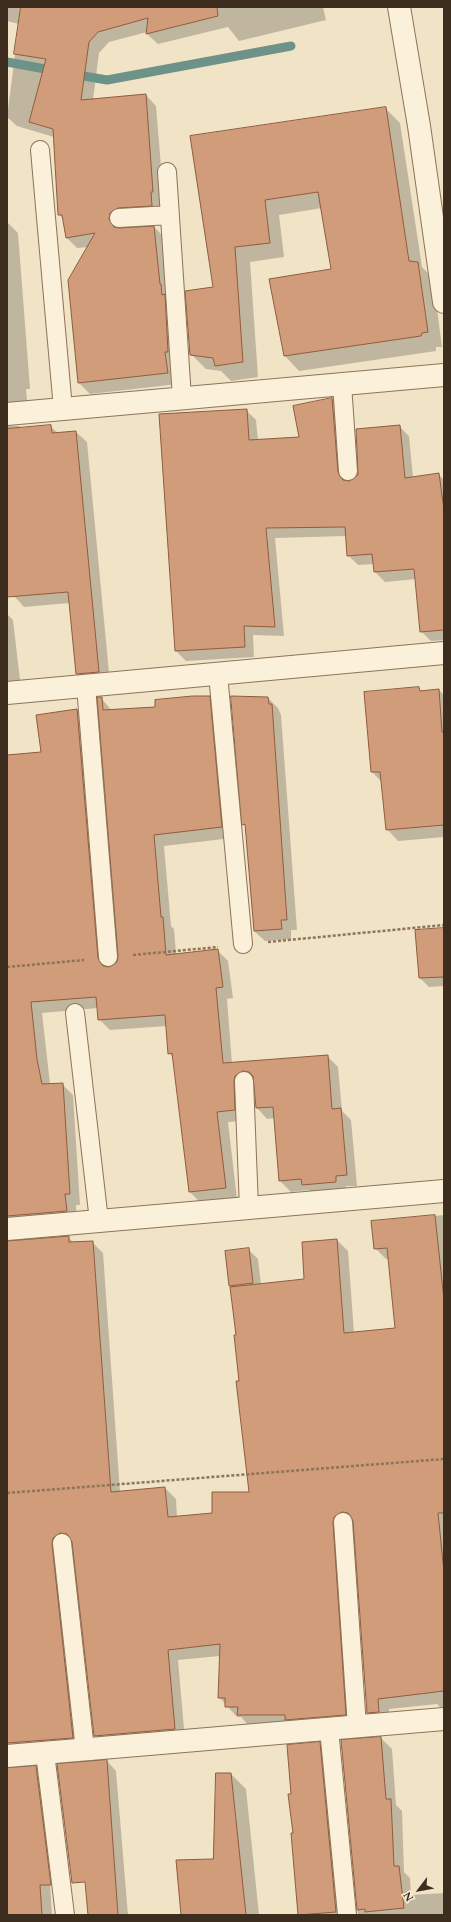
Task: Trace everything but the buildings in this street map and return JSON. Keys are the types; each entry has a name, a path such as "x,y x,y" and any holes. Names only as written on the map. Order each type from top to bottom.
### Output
{"street":[{"path":"399,7 419,126 444,302"},
{"path":"7,414 444,375"},
{"path":"7,693 444,653"},
{"path":"7,1229 444,1191"},
{"path":"7,1756 444,1719"}],"lane":[{"path":"40,150 63,409"},
{"path":"167,172 182,398"},
{"path":"119,218 170,215"},
{"path":"342,384 348,471"},
{"path":"218,674 243,944"},
{"path":"86,686 108,957"},
{"path":"76,1013 99,1221"},
{"path":"244,1081 249,1208"},
{"path":"343,1522 357,1727"},
{"path":"62,1543 85,1750"},
{"path":"329,1729 347,1915"},
{"path":"45,1753 64,1915"}],"path":[{"path":"7,1493 444,1459"}],"waterway":[{"path":"72,74 107,80 291,46"},
{"path":"7,62 56,71"}]}
